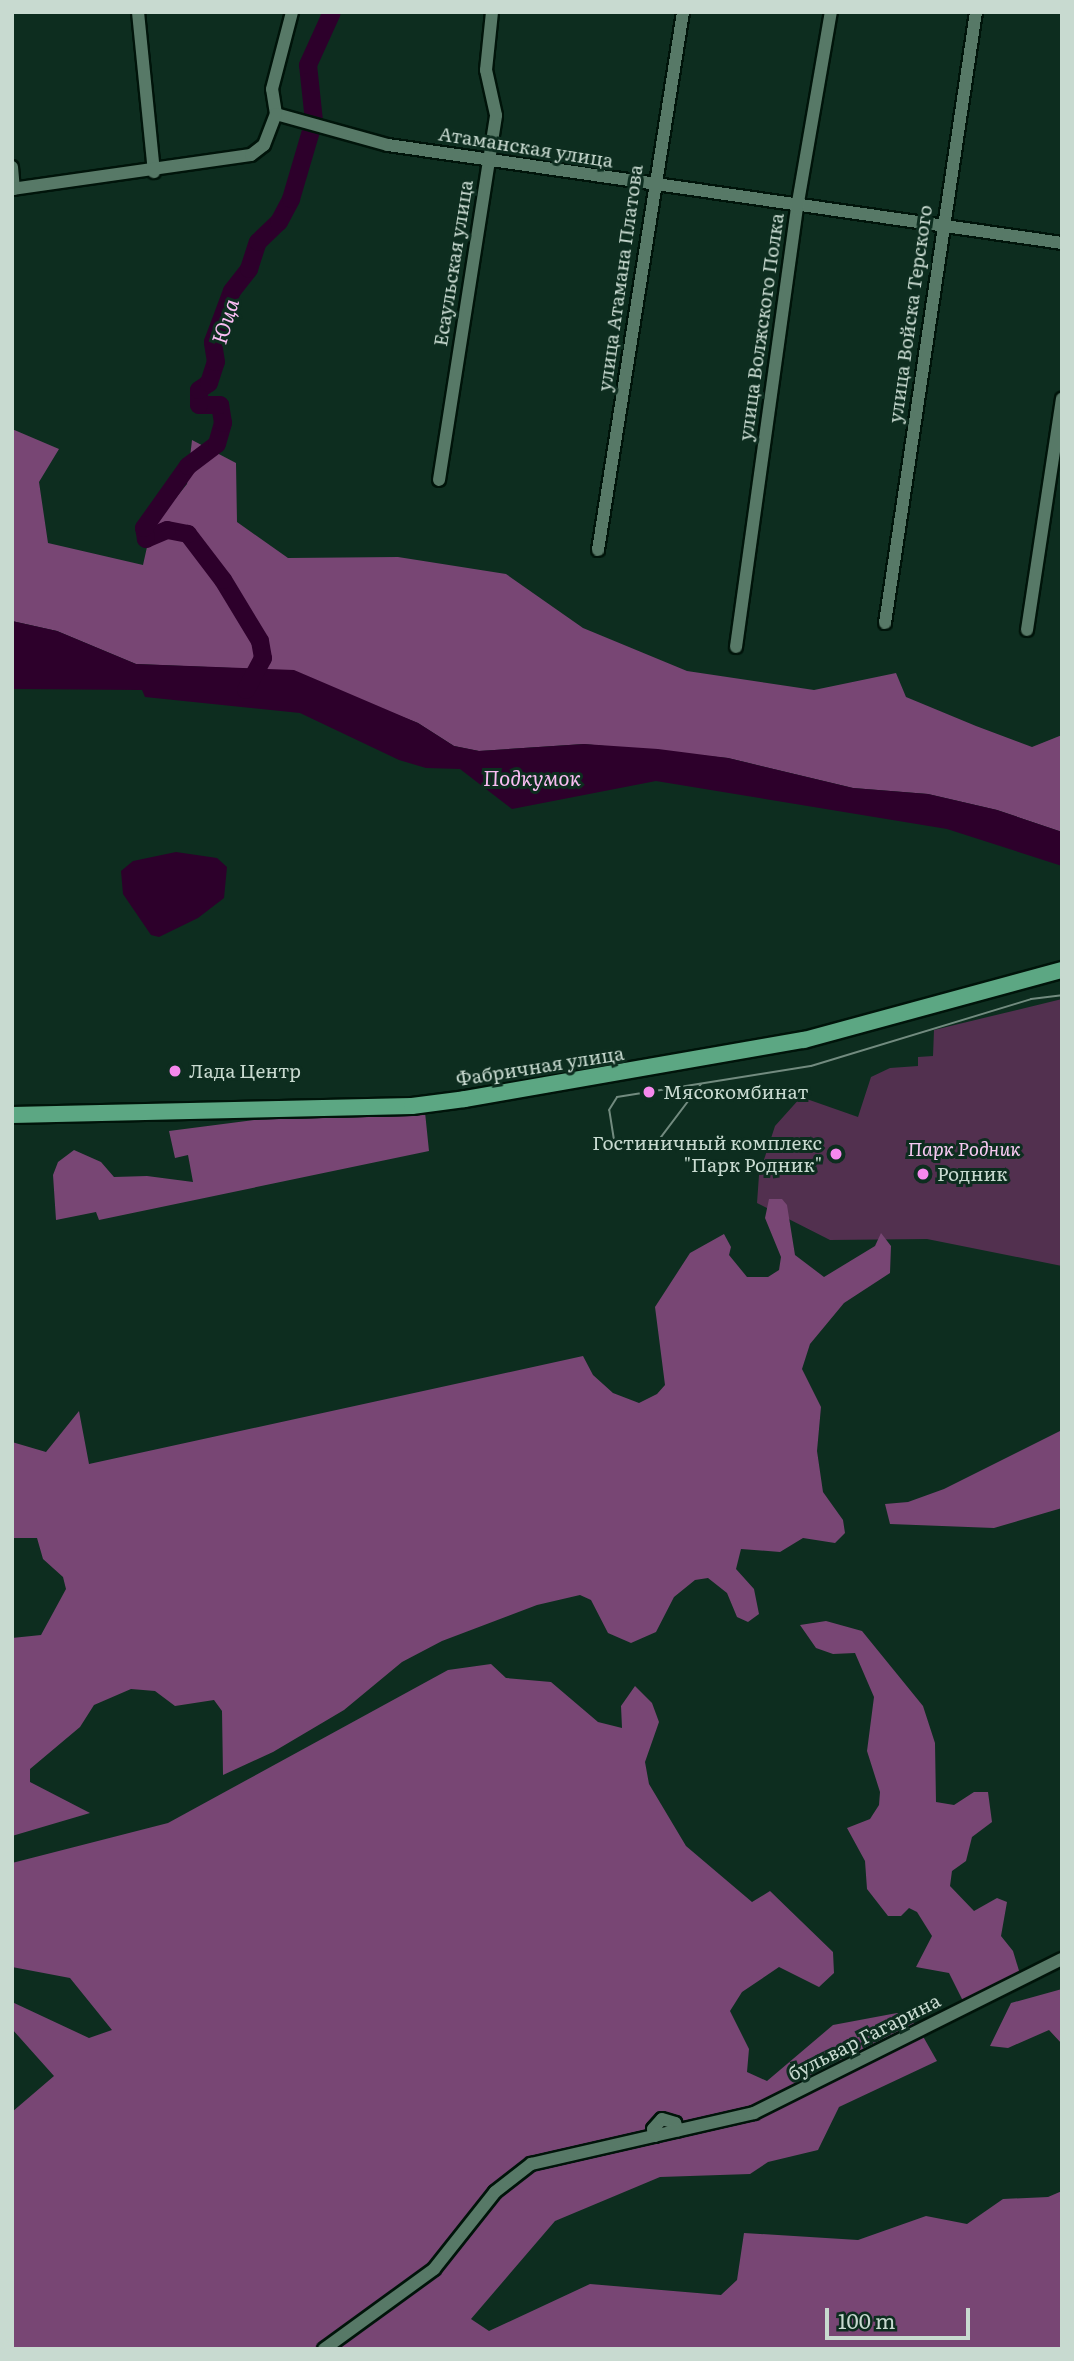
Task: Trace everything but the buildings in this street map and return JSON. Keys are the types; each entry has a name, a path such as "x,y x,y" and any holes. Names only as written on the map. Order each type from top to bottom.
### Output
{"main road":[{"name":"Фабричная улица","path":"12,1115 412,1106 465,1099 804,1040 1062,970"}],"street":[{"path":"138,12 154,172"},
{"path":"12,167 13,189 154,172 251,155 264,145 276,114 272,89 292,12"},
{"name":"Есаульская улица","path":"439,480 497,107 486,70 492,12"},
{"name":"улица Атамана Платова","path":"598,550 683,12"},
{"name":"улица Волжского Полка","path":"736,647 797,208 831,12"},
{"name":"улица Войска Терского","path":"885,623 941,228 976,12"},
{"name":"Атаманская улица","path":"276,114 388,145 489,162 797,208 1062,243"},
{"path":"1027,630 1062,399"},
{"name":"бульвар Гагарина","path":"324,2349 434,2269 495,2192 531,2164 654,2136 653,2129 662,2119 675,2123 677,2130 754,2113 1062,1959"}],"green space":[{"name":"Парк Родник","path":"1062,999 1062,1266 927,1239 830,1240 757,1203 759,1175 775,1126 801,1097 858,1117 871,1077 890,1068 918,1066 918,1057 933,1056 934,1030"}],"shaded area":[{"path":"12,429 59,449 39,482 48,543 143,565 151,529 187,484 192,440 236,463 237,522 288,558 398,557 506,574 583,628 687,671 814,690 896,673 906,697 1032,747 1062,735 1062,832 997,810 928,794 853,788 728,758 584,744 479,751 454,746 418,723 339,692 258,669 136,664 57,631 12,621"},
{"path":"425,1112 429,1151 99,1220 96,1212 56,1220 53,1175 58,1162 74,1150 101,1162 114,1177 147,1176 193,1182 188,1155 175,1158 169,1131 269,1118"},
{"path":"769,1199 782,1199 787,1205 795,1255 824,1277 875,1246 881,1233 891,1246 890,1273 844,1303 810,1344 802,1369 821,1407 817,1451 823,1492 843,1520 845,1533 835,1543 803,1538 780,1552 741,1549 736,1569 754,1589 759,1614 748,1622 737,1617 727,1593 708,1578 695,1580 674,1597 656,1632 631,1643 608,1633 591,1600 580,1595 537,1605 442,1641 402,1662 344,1710 273,1752 223,1775 222,1711 214,1700 175,1706 155,1691 131,1689 94,1705 80,1727 30,1769 30,1782 90,1813 12,1836 12,1638 41,1635 66,1589 63,1577 43,1559 37,1538 12,1538 12,1442 46,1452 79,1411 89,1464 583,1356 593,1375 613,1393 639,1403 657,1394 665,1385 655,1307 690,1253 724,1234 731,1247 729,1255 747,1277 768,1277 779,1270 781,1257 765,1218"},
{"path":"1062,1430 1062,1508 994,1528 890,1524 885,1504 908,1502 944,1489"},
{"path":"826,1621 862,1631 923,1706 935,1743 936,1802 954,1805 974,1792 988,1792 992,1822 972,1837 966,1861 952,1871 950,1886 974,1911 997,1898 1007,1902 1001,1936 1013,1951 1020,1974 963,2001 949,1973 916,1967 932,1936 917,1912 909,1908 901,1916 888,1916 867,1889 865,1861 847,1828 870,1819 879,1805 880,1792 867,1751 874,1697 855,1653 833,1654 816,1648 800,1625"},
{"path":"491,1664 506,1678 551,1682 598,1722 622,1728 621,1706 635,1686 652,1703 659,1722 645,1762 649,1784 686,1846 752,1902 770,1891 833,1952 834,1973 819,1987 779,1967 742,1992 730,2011 749,2049 747,2072 767,2081 833,2025 897,2013 916,2024 937,2061 839,2107 818,2150 768,2162 750,2174 660,2177 555,2221 471,2319 489,2331 590,2284 721,2295 737,2280 744,2233 858,2240 926,2216 967,2224 1003,2199 1048,2197 1062,2191 1062,2349 12,2349 12,2112 54,2076 12,2029 12,2002 89,2038 112,2030 70,1978 12,1967 12,1863 168,1823 448,1670"},
{"path":"1062,1989 1062,2044 1049,2030 1008,2048 990,2046 1011,2003"}],"water":[{"name":"Подкумок","path":"12,621 57,631 136,664 294,670 418,723 454,746 479,751 584,744 658,749 728,758 853,788 928,794 997,810 1062,832 1062,866 947,829 656,781 512,809 460,769 426,768 399,760 300,713 145,697 142,690 12,689"},
{"path":"176,852 217,858 227,867 224,898 198,918 159,937 151,935 123,894 121,871 133,861"}],"waterway":[{"name":"Юца","path":"246,690 263,658 260,641 223,580 188,534 167,530 146,539 144,528 188,466 217,444 223,423 220,405 199,405 199,390 209,383 216,362 213,342 232,291 249,269 258,242 279,222 291,199 314,121 308,65 332,12"}],"tram line":[{"path":"701,1084 655,1145 630,1149 614,1140 609,1110 617,1097 811,1066 1031,999 1062,995"}],"place":[{"name":"Лада Центр","path":"175,1071"},
{"name":"Мясокомбинат","path":"649,1092"},
{"name":"Гостиничный комплекс \"Парк Родник\"","path":"836,1154"},
{"name":"Родник","path":"923,1174"}]}
